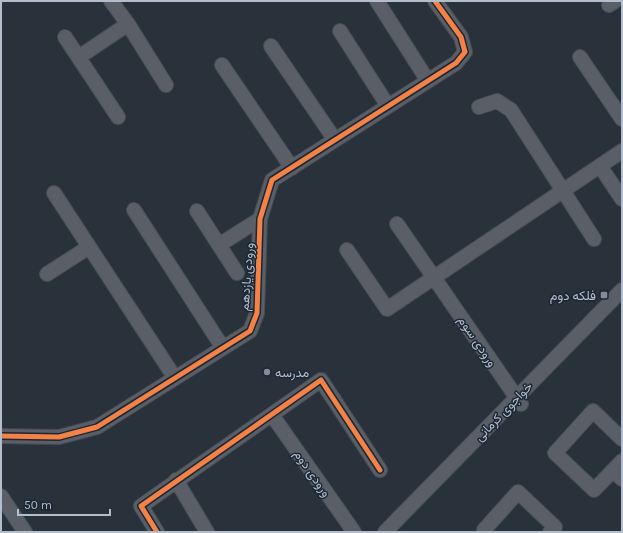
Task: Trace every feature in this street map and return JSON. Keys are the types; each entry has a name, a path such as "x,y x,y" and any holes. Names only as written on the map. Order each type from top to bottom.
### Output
{"street":[{"path":"111,1 128,24 166,85"},
{"path":"377,1 428,81"},
{"name":"ورودی یازدهم","path":"1,436 59,437 97,427 250,331 257,313 260,220 272,180 456,63 466,52 461,37 435,1"},
{"path":"78,57 128,24"},
{"path":"340,31 388,106"},
{"path":"65,37 118,117"},
{"path":"271,46 335,140"},
{"path":"580,57 622,119"},
{"path":"222,65 292,168"},
{"path":"479,106 497,101 511,110 594,239"},
{"path":"347,250 387,309 622,151"},
{"path":"600,166 622,199"},
{"path":"54,193 176,378"},
{"path":"134,210 223,348"},
{"path":"197,211 237,273"},
{"path":"218,245 260,220"},
{"name":"ورودی سوم","path":"398,224 519,401"},
{"path":"47,274 90,246"},
{"name":"خواجوی کرمانی","path":"398,532 622,290"},
{"name":"خواجوی کرمانی","path":"385,532 622,300"},
{"path":"157,532 141,506 176,480 321,380 380,470"},
{"path":"619,470 594,490 555,452 593,411 622,439"},
{"name":"ورودی دوم","path":"272,415 354,532"},
{"path":"176,480 207,532"},
{"path":"486,532 484,530 518,492 555,527 550,532"},
{"path":"1,496 25,532"}],"cycle path":[{"path":"1,436 59,437 97,427 250,331 257,313 260,219 272,180 456,63 465,52 461,37 435,1"},
{"path":"157,532 141,506 321,380 380,470"}],"place":[{"name":"فلکه دوم","path":"604,295"},
{"name":"مدرسه","path":"267,372"}]}
